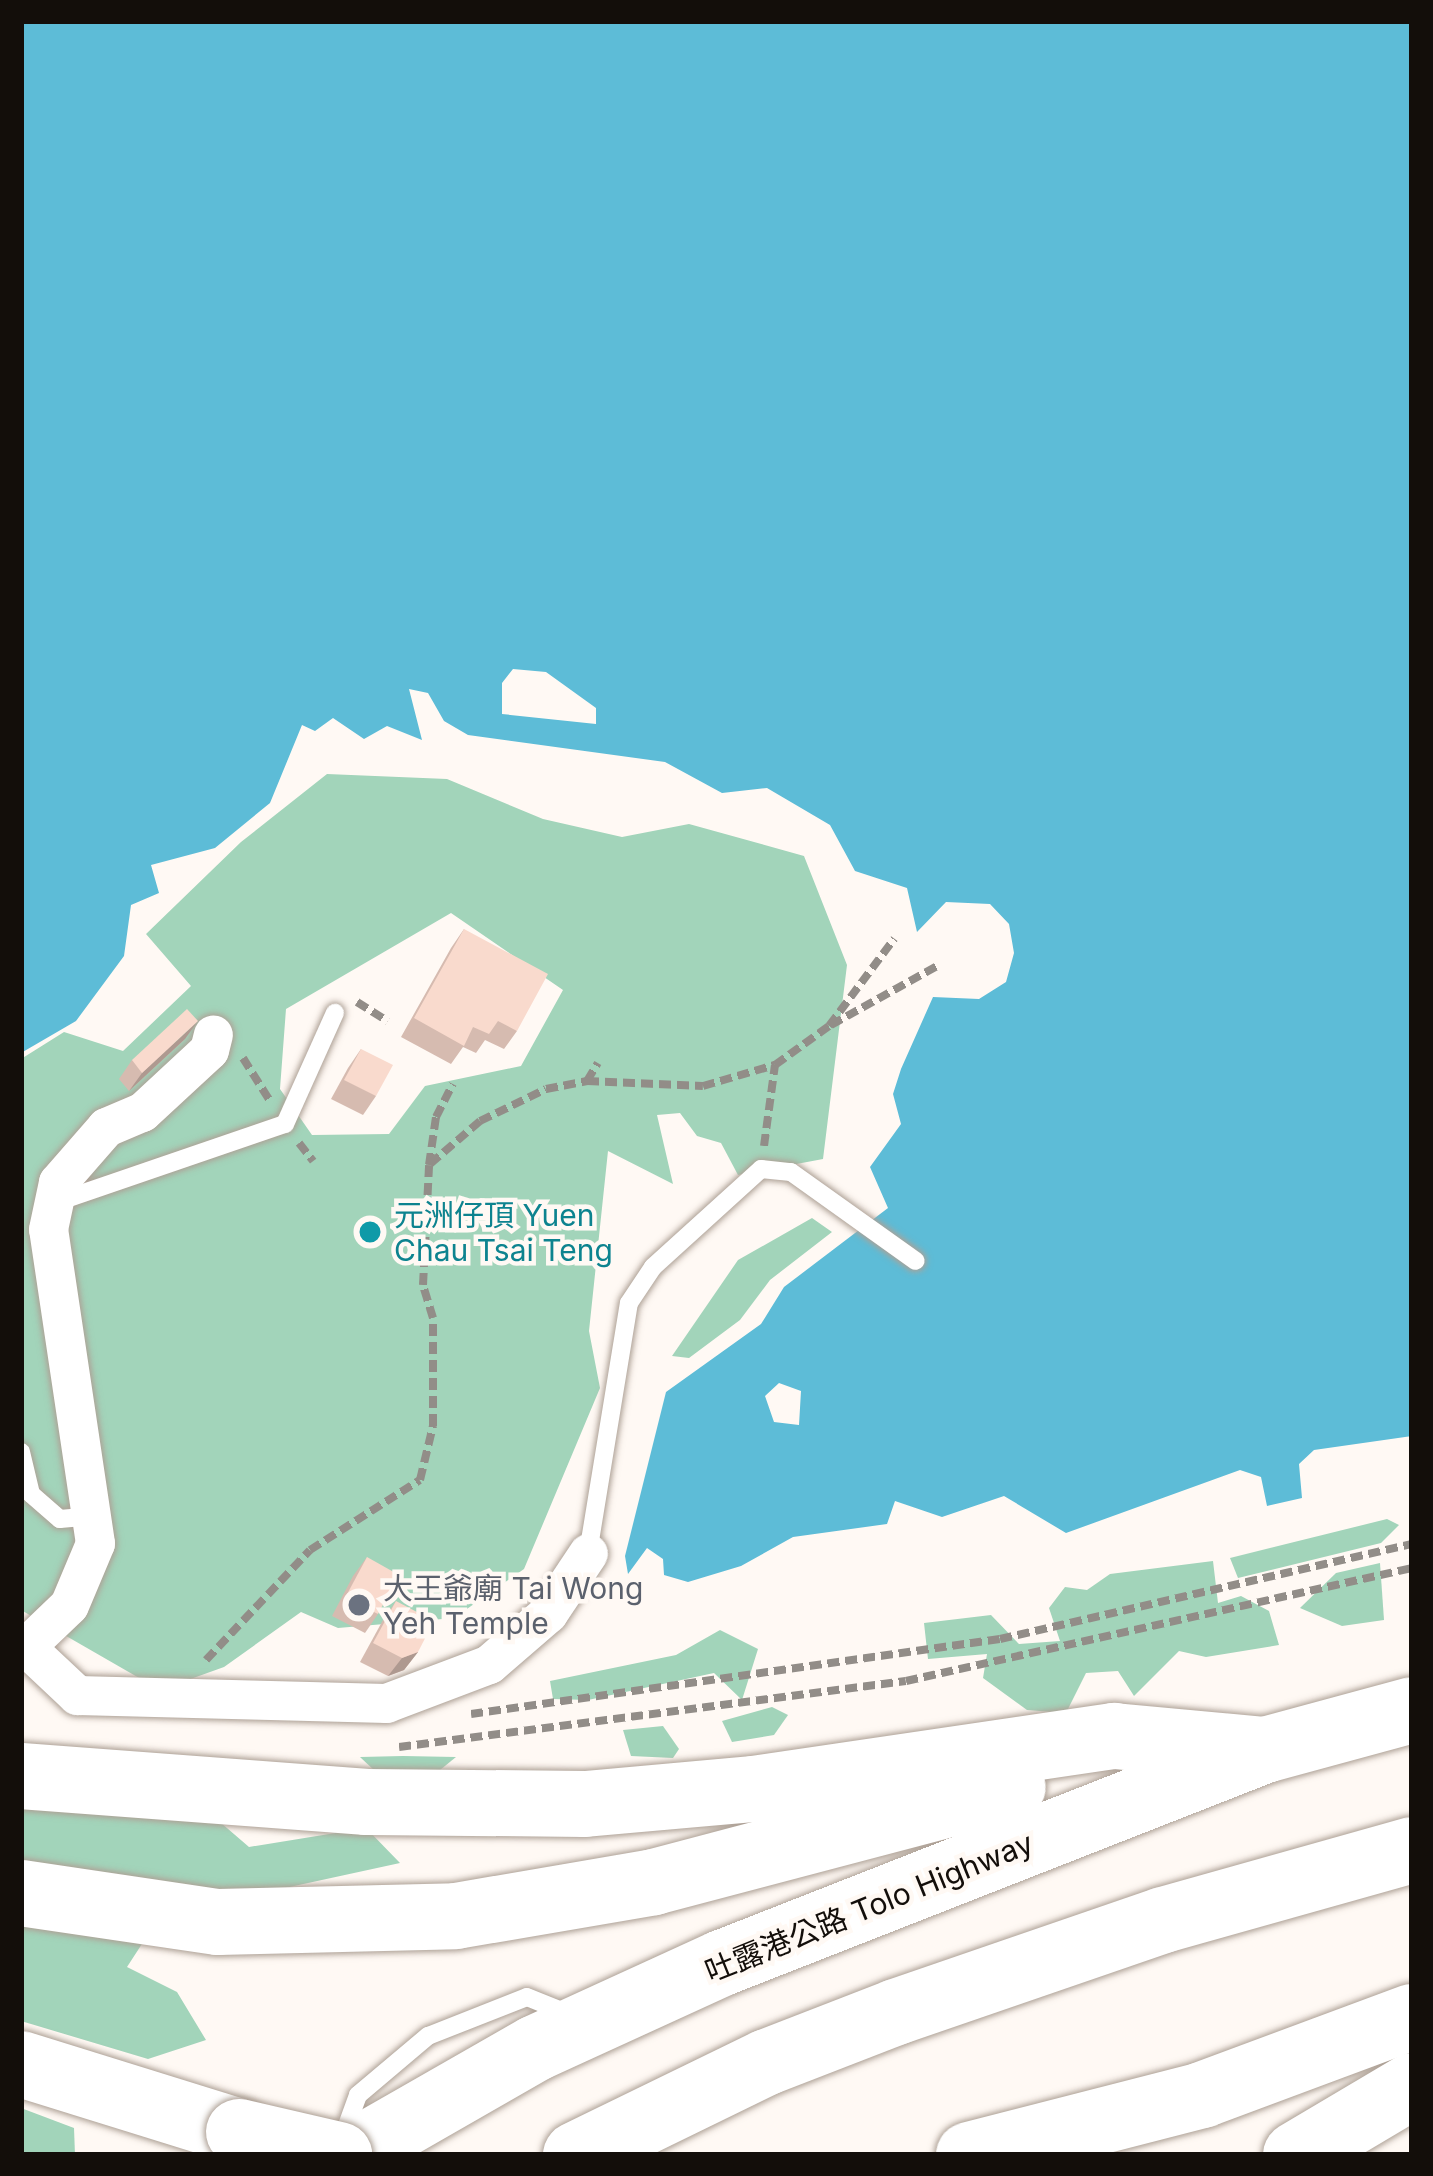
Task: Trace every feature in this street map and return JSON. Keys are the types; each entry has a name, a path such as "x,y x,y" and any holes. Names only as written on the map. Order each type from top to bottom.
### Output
{"highway":[{"name":"吐露港公路 Tolo Highway","path":"349,2155 590,2023 1265,1750 1412,1711"},
{"path":"21,1776 367,1802 585,1804 754,1789 1114,1736 1265,1750"},
{"path":"26,1894 285,1925 523,1908 654,1882 1188,1742"},
{"path":"576,2155 767,2062 918,2004 1162,1920 1412,1850"},
{"path":"969,2155 1202,2095 1412,2017"},
{"path":"21,2065 239,2132 338,2155"},
{"path":"1296,2155 1412,2086"}],"street":[{"path":"213,1034 209,1050 142,1112 106,1127 58,1182 51,1264 95,1543 69,1605 25,1650 77,1695 163,1703 386,1703 489,1664 548,1613 588,1552"}],"lane":[{"path":"54,1203 285,1124 334,1013"},
{"path":"588,1552 629,1303 653,1267 761,1169 791,1172 916,1261"},
{"path":"21,1452 32,1494 60,1519 94,1516"},
{"path":"338,2155 358,2095 428,2036 527,1997 590,2023"}],"path":[{"path":"829,1026 894,939"},
{"path":"429,1166 517,1101 587,1082 703,1086 775,1065 829,1026 938,965"},
{"path":"213,1034 221,1023 313,1161"},
{"path":"587,1082 598,1064"},
{"path":"761,1169 775,1065"},
{"path":"163,1703 310,1550 420,1480 433,1426 434,1318 423,1285 429,1166 436,1117 453,1084"},
{"path":"453,1716 1000,1639 1412,1544"},
{"path":"386,1748 906,1681 1412,1568"}],"green space":[{"path":"327,774 447,779 543,819 622,837 689,824 804,856 847,965 823,1159 738,1175 721,1143 697,1136 680,1113 657,1115 673,1184 608,1151 589,1331 600,1388 524,1569 454,1618 338,1628 301,1612 224,1667 160,1690 21,1610 21,1059 64,1032 123,1051 191,986 146,934 241,842","holes":["451,913 563,990 521,1066 425,1086 389,1134 312,1135 280,1089 286,1009"]},
{"path":"812,1218 832,1232 770,1280 740,1320 689,1358 672,1356 738,1260"},
{"path":"1387,1519 1399,1525 1381,1543 1238,1578 1230,1558"},
{"path":"1213,1561 1218,1603 1241,1596 1269,1611 1279,1645 1206,1657 1179,1651 1134,1696 1118,1671 1086,1673 1066,1713 1027,1710 983,1678 987,1654 928,1659 924,1623 991,1615 1019,1644 1060,1641 1049,1608 1065,1587 1087,1590 1110,1574"},
{"path":"1380,1563 1384,1620 1342,1626 1300,1608 1336,1573"},
{"path":"720,1630 758,1649 742,1700 714,1673 588,1700 553,1699 550,1681 676,1655"},
{"path":"772,1707 788,1715 774,1735 732,1742 722,1721"},
{"path":"663,1726 679,1749 673,1758 631,1756 623,1730"},
{"path":"360,1757 456,1757 429,1779 376,1772"},
{"path":"21,1759 213,1816 249,1847 366,1828 400,1863 253,1895 151,1930 127,1967 177,1992 206,2040 148,2059 21,2021"},
{"path":"21,2108 74,2128 75,2155 21,2155"}],"water":[{"path":"21,21 1412,21 1412,1436 1314,1450 1299,1464 1302,1498 1267,1506 1261,1477 1240,1470 1066,1533 1004,1496 942,1517 895,1501 887,1524 793,1537 741,1566 688,1582 664,1575 663,1559 647,1548 628,1574 625,1556 666,1392 761,1324 784,1287 888,1208 870,1167 901,1124 893,1094 901,1069 933,997 979,999 1006,982 1014,953 1009,924 990,904 946,902 917,932 907,888 855,871 830,825 767,788 722,793 665,762 468,735 444,721 428,693 409,689 422,740 387,726 364,739 333,718 315,731 302,725 270,803 215,848 151,865 159,893 131,905 124,956 76,1021 21,1053","holes":["513,669 546,672 596,708 596,724 502,714 502,683","779,1383 801,1391 799,1425 774,1422 765,1396"]}],"building":[{"path":"464,929 548,974 517,1031 498,1021 489,1034 473,1027 464,1046 414,1018"},
{"path":"187,1009 198,1021 142,1073 132,1060"},
{"path":"361,1049 393,1065 376,1096 344,1080"},
{"path":"367,1557 399,1575 378,1614 345,1598"},
{"path":"396,1601 434,1621 418,1652 402,1658 373,1643"}],"place":[{"name":"元洲仔頂 Yuen Chau Tsai Teng","path":"370,1232"},
{"name":"大王爺廟 Tai Wong Yeh Temple","path":"359,1605"}]}
